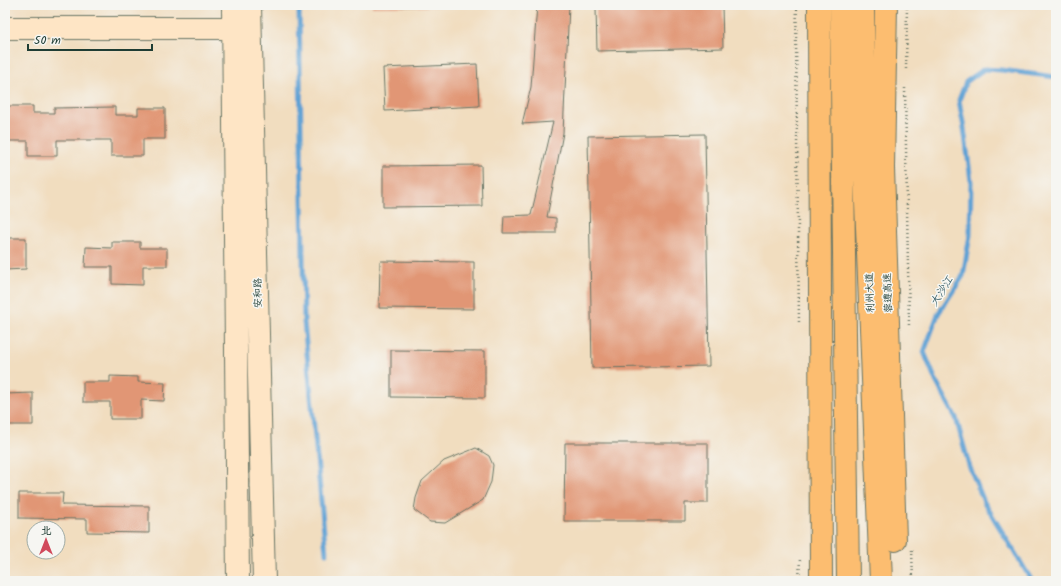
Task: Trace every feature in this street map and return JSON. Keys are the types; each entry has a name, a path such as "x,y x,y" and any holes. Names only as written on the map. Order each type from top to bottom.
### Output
{"highway":[{"path":"818,5 821,581"},
{"path":"841,5 848,581"},
{"name":"利州大道","path":"863,5 863,126 881,581"},
{"name":"蓉遵高速","path":"886,5 884,168 896,581"}],"street":[{"name":"安和路","path":"233,5 242,28 264,581"},
{"name":"安和路","path":"238,581 242,28 250,5"},
{"path":"5,28 242,28"}],"path":[{"path":"797,5 796,40 799,332"},
{"path":"906,73 907,5"},
{"path":"906,81 909,335"},
{"path":"912,549 913,581"},
{"path":"799,581 800,551"}],"building":[{"path":"372,5 485,5 485,6 372,7"},
{"path":"537,5 569,5 563,133 547,217 556,218 556,233 503,233 504,216 531,215 553,122 522,124 531,87"},
{"path":"722,5 723,48 597,51 596,8"},
{"path":"477,64 479,106 385,111 383,68"},
{"path":"5,106 33,106 33,113 54,113 54,108 115,107 115,115 138,115 138,108 165,108 165,139 143,139 143,156 111,156 111,140 57,140 57,156 28,156 28,141 5,141"},
{"path":"705,134 709,366 592,368 588,136"},
{"path":"481,165 482,206 383,207 383,166"},
{"path":"5,238 26,238 26,269 5,270"},
{"path":"112,242 140,242 140,248 167,248 167,266 143,266 143,285 112,284 112,267 85,267 86,247 112,248"},
{"path":"380,261 474,262 474,309 379,308"},
{"path":"391,350 485,351 485,398 391,397"},
{"path":"110,376 138,377 138,382 165,383 164,401 141,400 141,419 110,419 110,402 83,402 83,382 110,382"},
{"path":"33,393 33,425 5,425 5,394"},
{"path":"565,443 708,443 708,503 685,503 685,521 564,521"},
{"path":"476,448 489,456 493,465 491,482 483,500 445,523 430,522 414,510 416,498 422,481 444,461"},
{"path":"19,493 63,493 62,505 149,506 149,533 87,532 87,519 19,518"}],"waterway":[{"path":"299,5 304,322 326,553"},
{"name":"大沙江","path":"1032,581 984,502 969,465 956,418 936,381 924,352 938,314 963,276 970,235 971,181 959,100 966,82 984,69 1056,77"}]}
